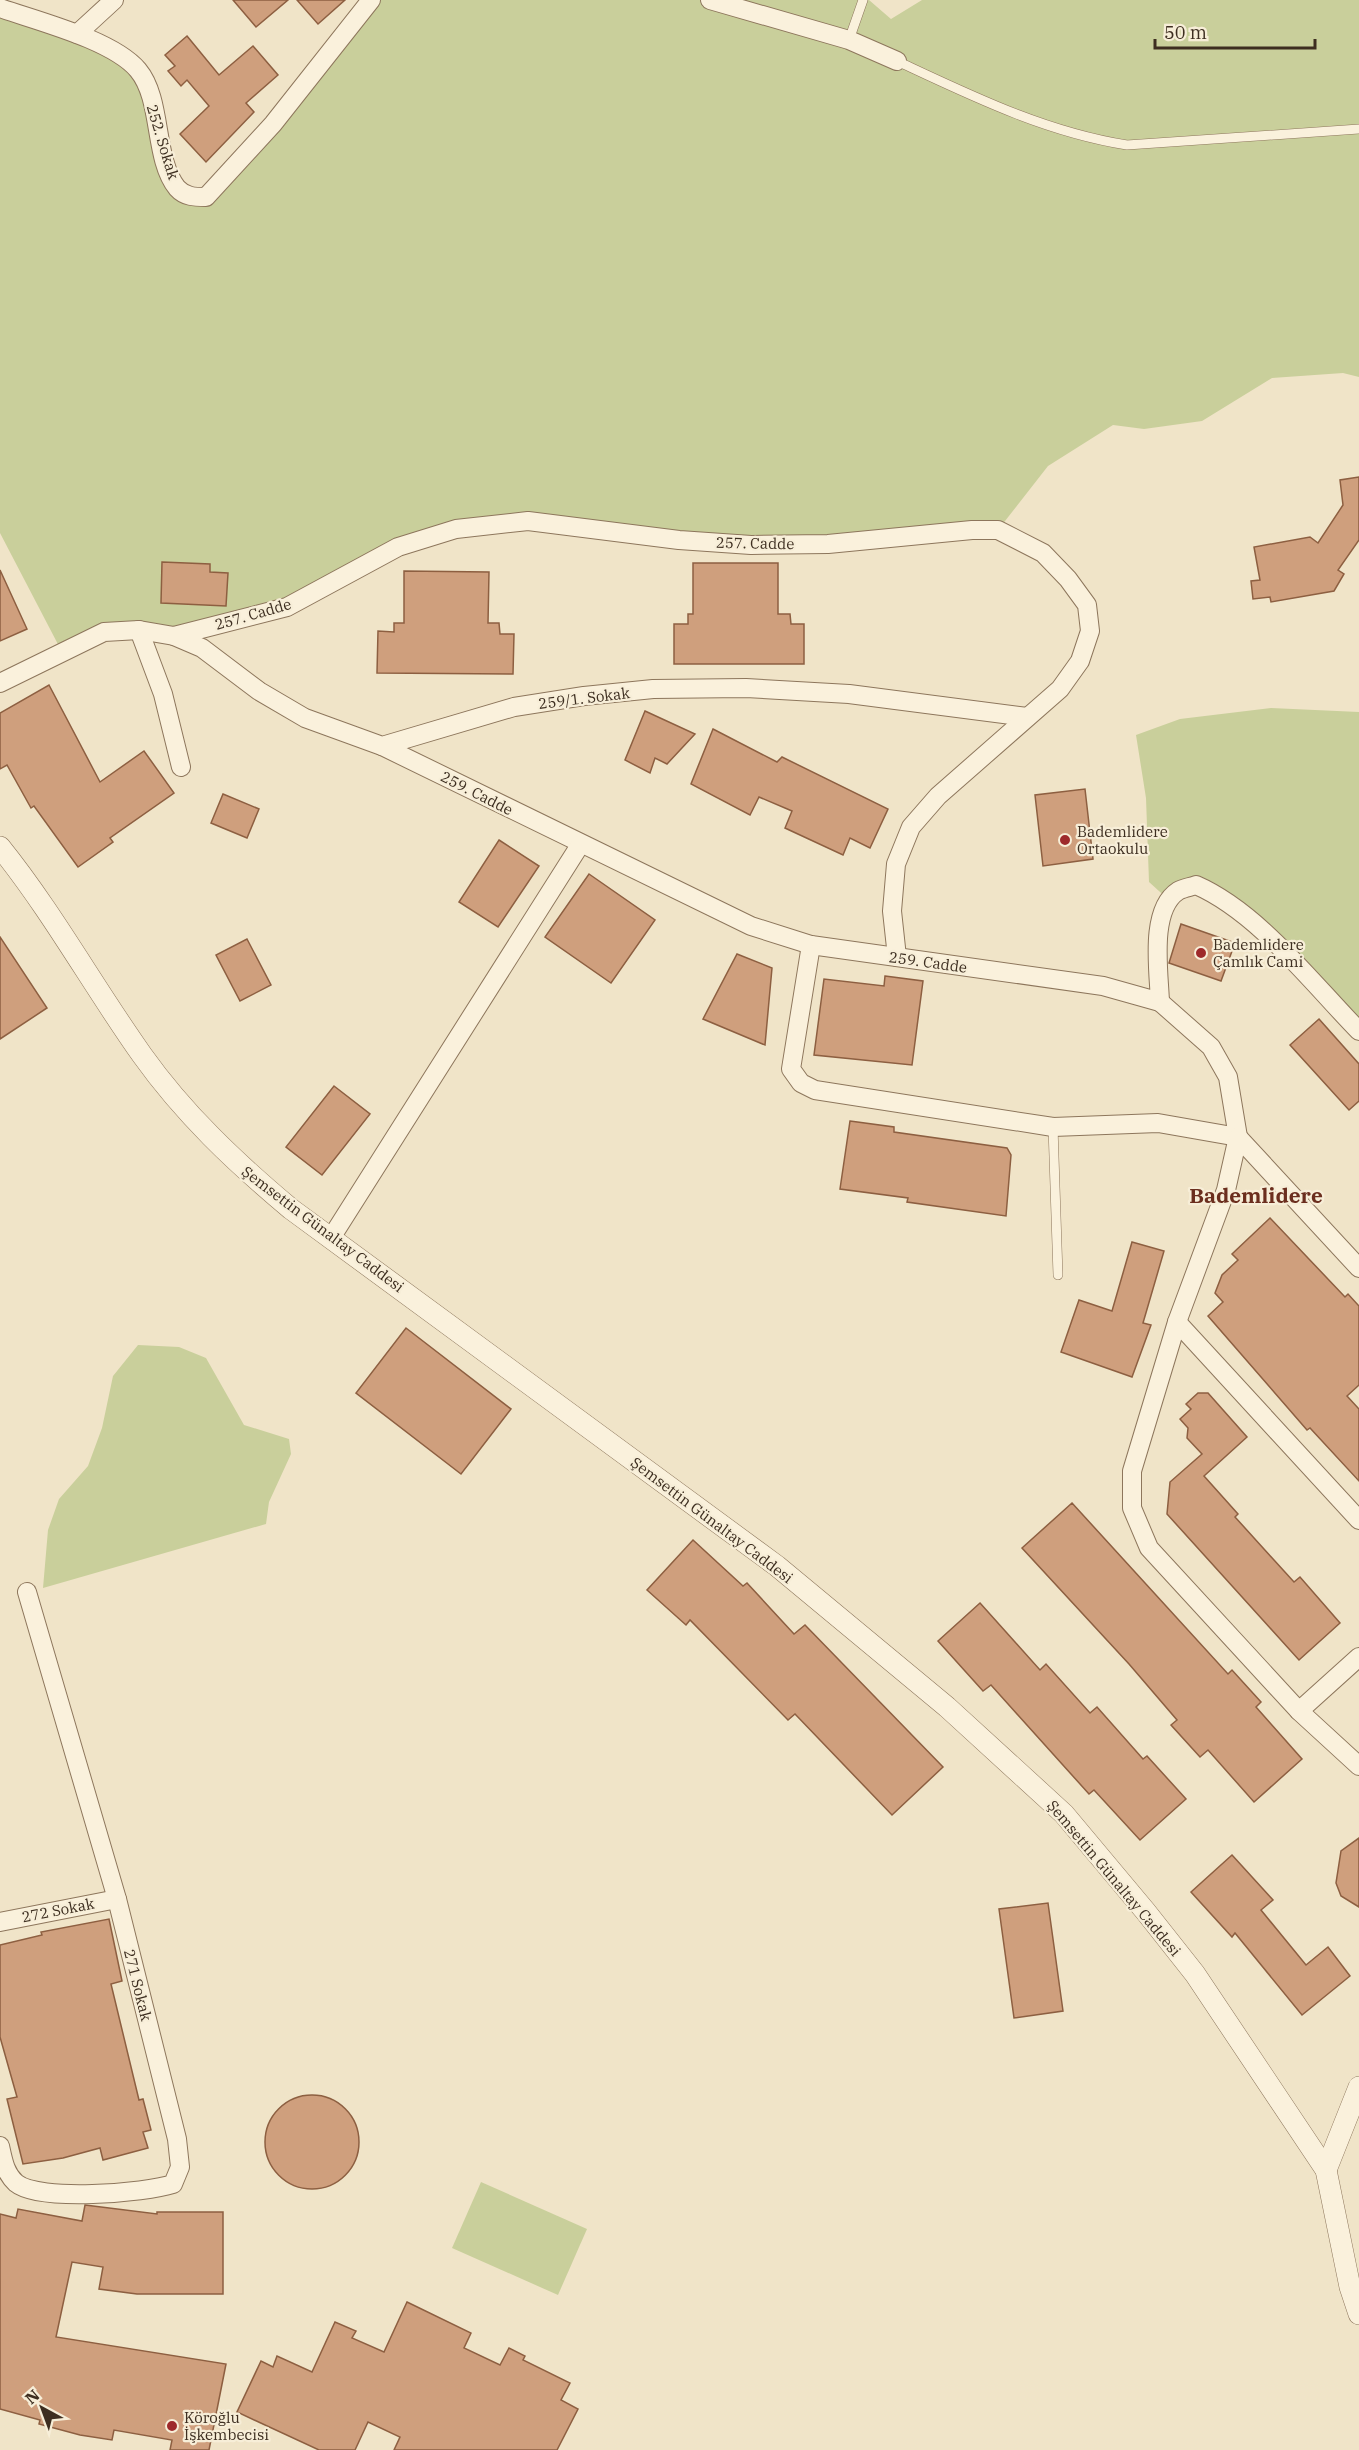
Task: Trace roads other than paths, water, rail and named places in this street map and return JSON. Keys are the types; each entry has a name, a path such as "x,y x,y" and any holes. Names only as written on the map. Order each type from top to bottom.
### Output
{"street":[{"path":"77,34 114,0"},
{"name":"252. Sokak","path":"0,8 77,34 112,51 139,71 146,86 166,165 177,188 191,197 206,197 273,124 371,0"},
{"path":"710,0 849,40 897,61"},
{"name":"257. Cadde","path":"0,683 104,632 139,630 174,636 287,607 398,547 456,529 528,521 679,540 751,545 828,544 972,530 998,530 1043,553 1068,579 1087,605 1090,632 1080,661 1060,689 938,796 911,827 896,864 892,911 897,957"},
{"path":"139,630 163,694 181,768"},
{"path":"174,636 202,648 260,691 305,718 382,746"},
{"name":"259/1. Sokak","path":"382,746 514,707 584,696 653,689 746,688 849,694 1027,717"},
{"name":"259. Cadde","path":"382,746 750,926 811,945 1103,986 1160,1002"},
{"path":"331,1238 580,844"},
{"name":"Şemsettin Günaltay Caddesi","path":"0,847 47,909 111,1009 172,1093 236,1163 331,1238 777,1566 947,1707 1064,1814 1195,1974 1326,2170"},
{"path":"1359,1031 1251,920 1217,894 1196,885 1178,891 1164,909 1158,927 1160,1002 1212,1047 1228,1077 1238,1137 1226,1190 1177,1322 1132,1471 1132,1508 1149,1548 1299,1711 1359,1766"},
{"path":"811,945 792,1053 791,1070 801,1083 815,1089 1053,1127 1158,1123 1238,1137 1359,1268"},
{"path":"1177,1322 1359,1520"},
{"name":"271 Sokak","path":"0,2146 6,2171 16,2183 29,2191 48,2194 156,2189 173,2184 180,2167 177,2139 117,1899 27,1592"},
{"path":"1299,1711 1359,1657"},
{"name":"272 Sokak","path":"0,1922 117,1899"},
{"path":"1359,2087 1326,2170 1350,2287 1359,2314"}],"lane":[{"path":"849,40 863,0"},
{"path":"897,61 1002,110 1097,140 1127,145 1359,129"},
{"path":"1053,1127 1058,1275"}],"place":[{"name":"Bademlidere Ortaokulu","path":"1065,840"},
{"name":"Bademlidere Çamlık Cami","path":"1201,953"},
{"name":"Köroğlu İşkembecisi","path":"172,2426"}],"district":[{"name":"Bademlidere","path":"1256,1195"}]}
